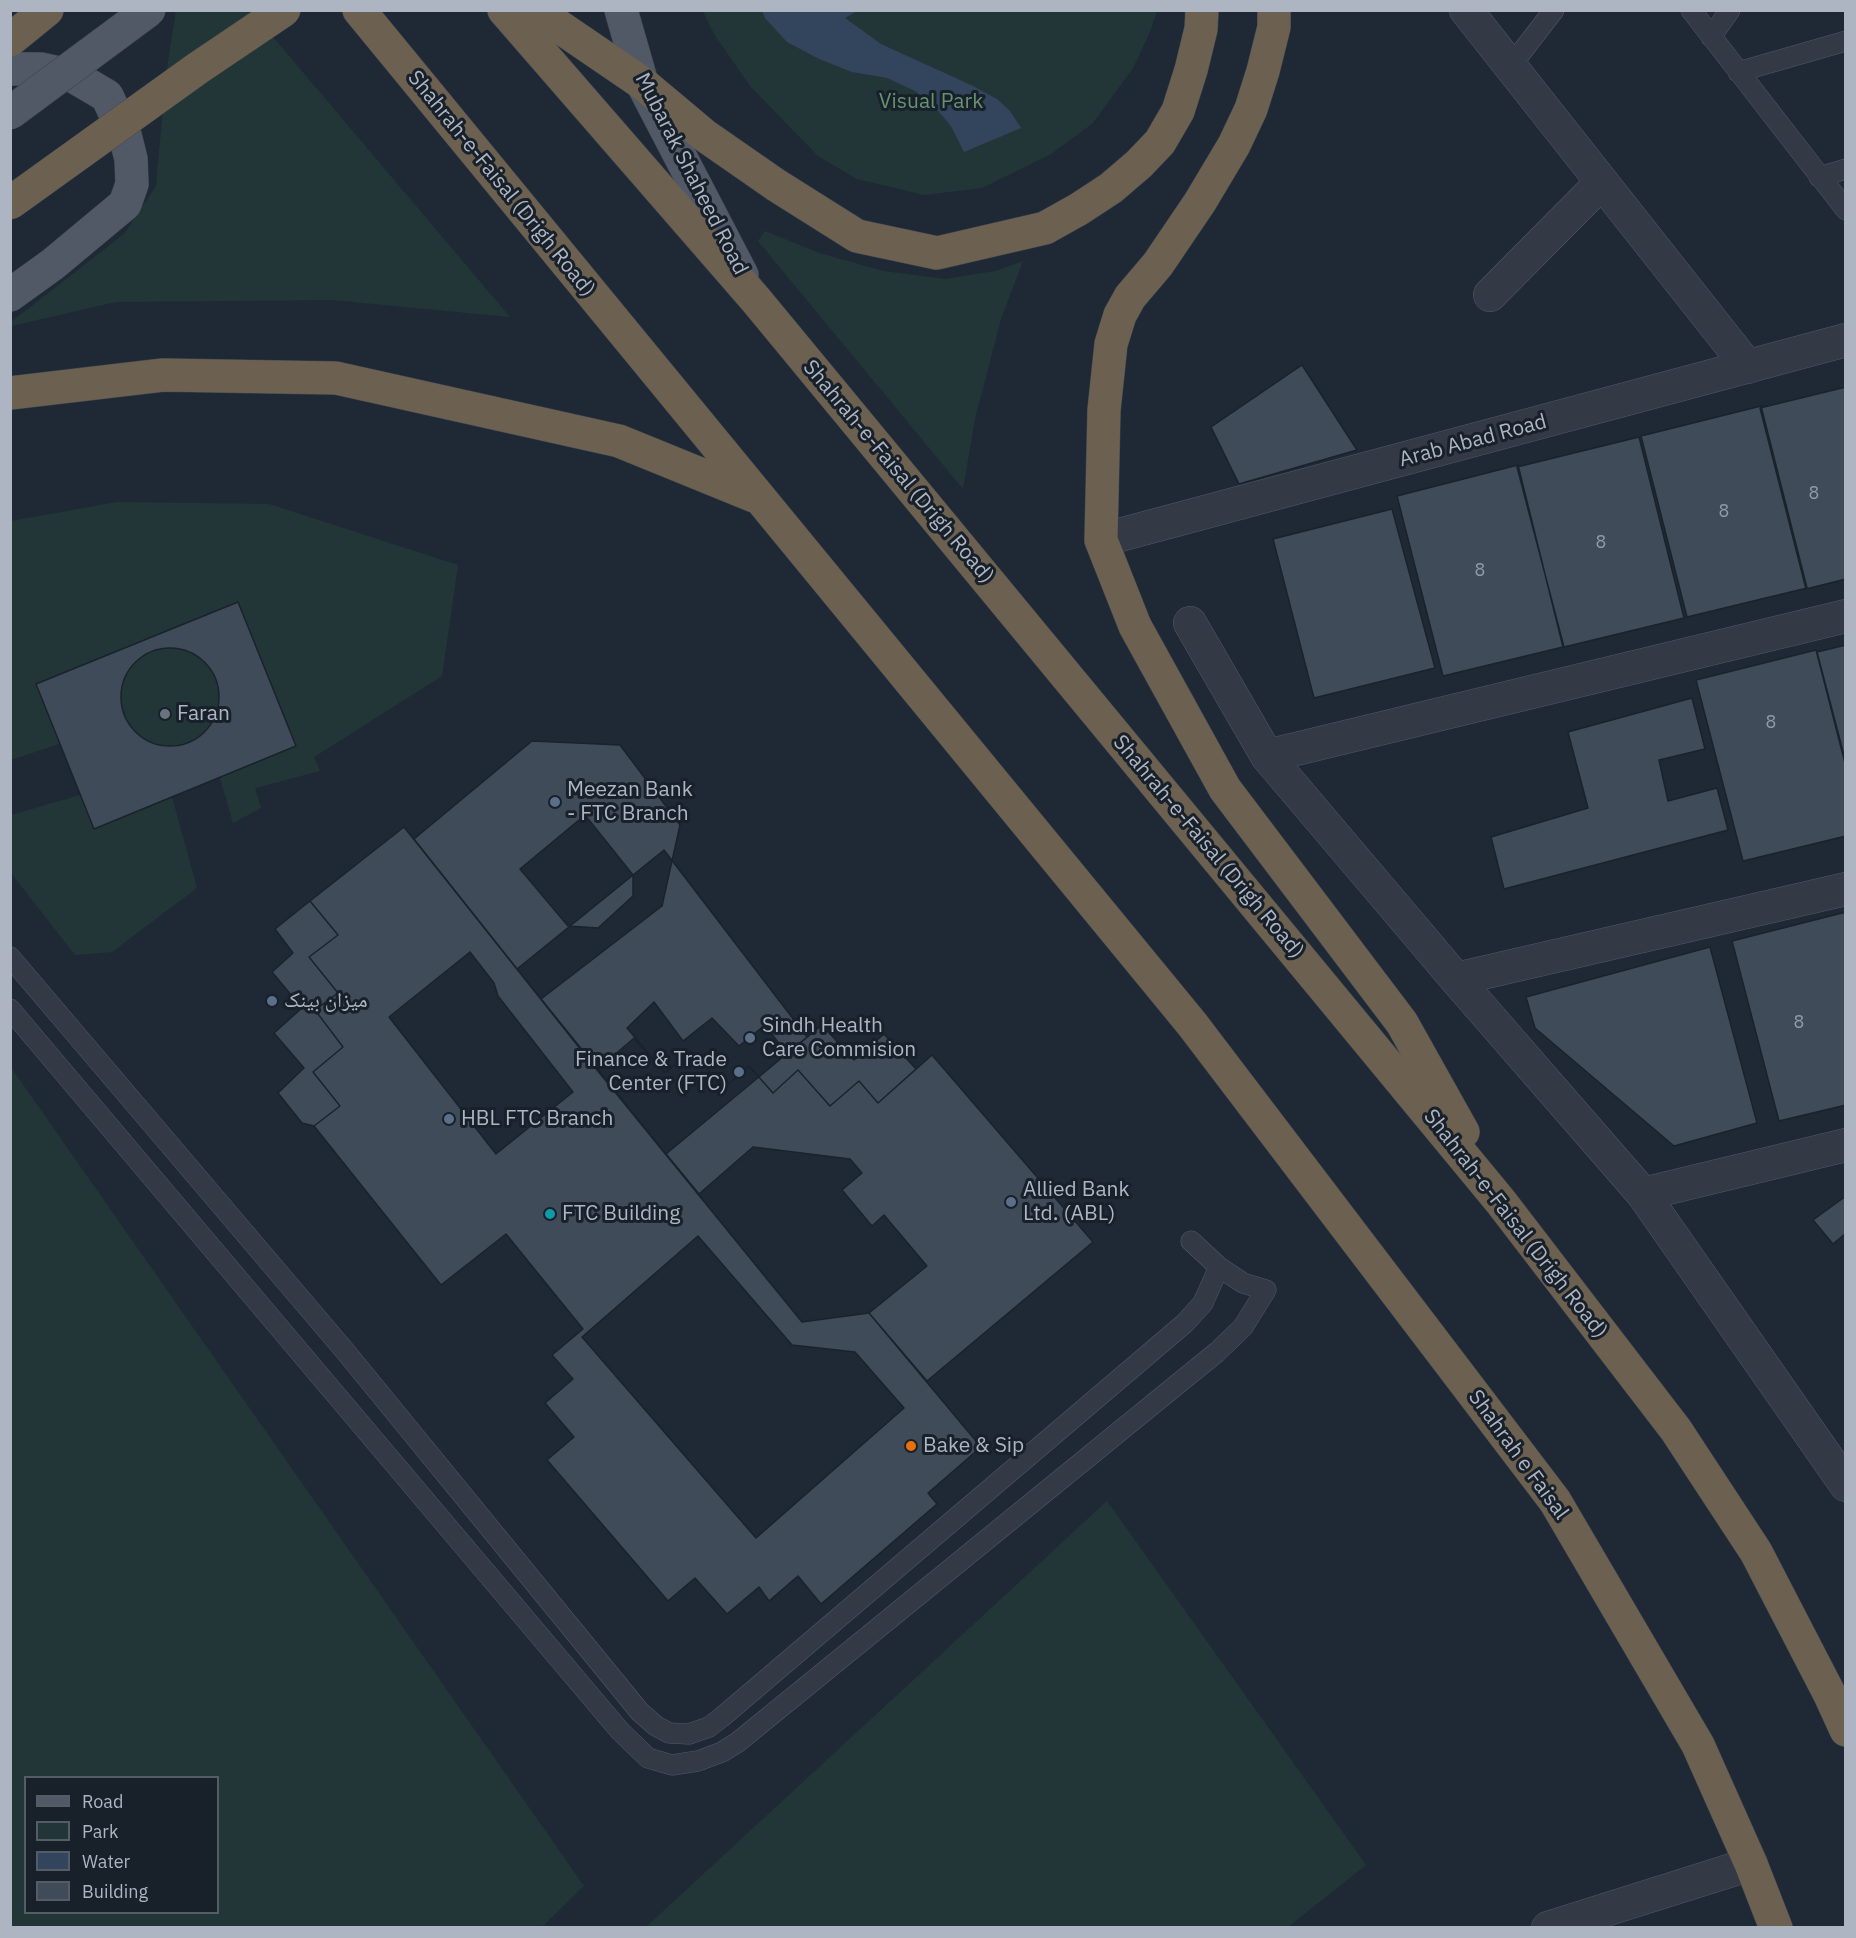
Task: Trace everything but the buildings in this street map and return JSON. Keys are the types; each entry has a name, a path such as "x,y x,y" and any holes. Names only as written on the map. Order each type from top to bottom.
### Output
{"highway":[{"path":"10,40 47,10"},
{"path":"10,203 198,68 284,10"},
{"name":"Shahrah-e-Faisal (Drigh Road)","path":"359,10 1192,1024"},
{"name":"Shahrah-e-Faisal (Drigh Road)","path":"504,10 756,300 1501,1202 1676,1430 1756,1552 1830,1695 1845,1730"},
{"path":"534,10 642,83 704,135 776,185 857,236 937,253 1045,228 1079,209 1118,182 1138,164 1160,142 1178,111 1201,29 1202,10"},
{"path":"1274,10 1274,27 1263,71 1251,109 1234,145 1164,255 1130,297 1120,315 1111,344 1104,410 1101,540 1135,626 1225,789 1402,1023 1501,1202"},
{"path":"10,393 163,375 336,378 619,441 759,498"},
{"name":"Shahrah e Faisal","path":"1192,1024 1555,1501 1698,1745 1751,1864 1776,1928"}],"main road":[{"path":"10,113 149,10"},
{"name":"Mubarak Shaheed Road","path":"621,10 642,83 756,300"},
{"path":"10,69 40,69 73,76 107,96 125,135 131,159 132,184 125,204 53,264 10,295"}],"street":[{"path":"1466,10 1748,367"},
{"path":"1490,295 1602,182"},
{"name":"Arab Abad Road","path":"1101,540 1845,340"},
{"path":"1267,756 1845,616"},
{"path":"1190,623 1267,756 1456,979 1643,1194 1845,1485"},
{"path":"1456,979 1845,889"},
{"path":"1643,1194 1845,1146"},
{"path":"1548,1928 1751,1864"}],"lane":[{"path":"1510,67 1554,10"},
{"path":"1691,10 1845,210"},
{"path":"1711,37 1730,10"},
{"path":"1738,72 1845,41"},
{"path":"1819,177 1845,169"},
{"path":"10,957 345,1351 640,1712 656,1726 669,1733 689,1734 709,1727 731,1710 1185,1323 1203,1303 1220,1267"},
{"path":"10,1009 612,1722 648,1758 672,1765 698,1761 722,1752 757,1727 1216,1352 1243,1327 1266,1290 1243,1283 1220,1267 1191,1241"},
{"path":"633,1744 656,1726"},
{"path":"709,1727 722,1752"}],"green space":[{"path":"176,10 251,11 510,317 332,300 116,302 11,326 11,322 124,234 156,186 166,75"},
{"name":"Visual Park","path":"703,11 1157,11 1133,68 1093,123 1051,154 982,188 924,195 857,179 818,156 750,86 714,34"},
{"path":"765,231 819,253 884,271 945,279 995,271 1023,261 1001,319 975,419 963,489 758,241"},
{"path":"117,502 269,504 458,565 442,676 314,757 320,771 255,788 261,808 233,823 220,778 172,797 197,888 112,952 75,955 11,873 11,815 80,795 59,744 11,760 11,521"},
{"path":"10,1066 584,1886 542,1927 11,1927"},
{"path":"1107,1501 1366,1865 1288,1927 646,1927"}],"water":[{"path":"762,11 857,11 845,18 881,44 997,99 1010,111 1021,128 964,152 951,126 932,104 915,91 887,78 852,72 819,59 787,42 765,18"}],"place":[{"name":"Faran","path":"165,714"},
{"name":"Meezan Bank - FTC Branch","path":"555,802"},
{"name":"میزان بینک","path":"272,1001"},
{"name":"Sindh Health Care Commision","path":"750,1038"},
{"name":"Finance & Trade Center (FTC)","path":"739,1072"},
{"name":"HBL FTC Branch","path":"449,1119"},
{"name":"Allied Bank Ltd. (ABL)","path":"1011,1202"},
{"name":"FTC Building","path":"550,1214"},
{"name":"Bake & Sip","path":"911,1446"}]}
